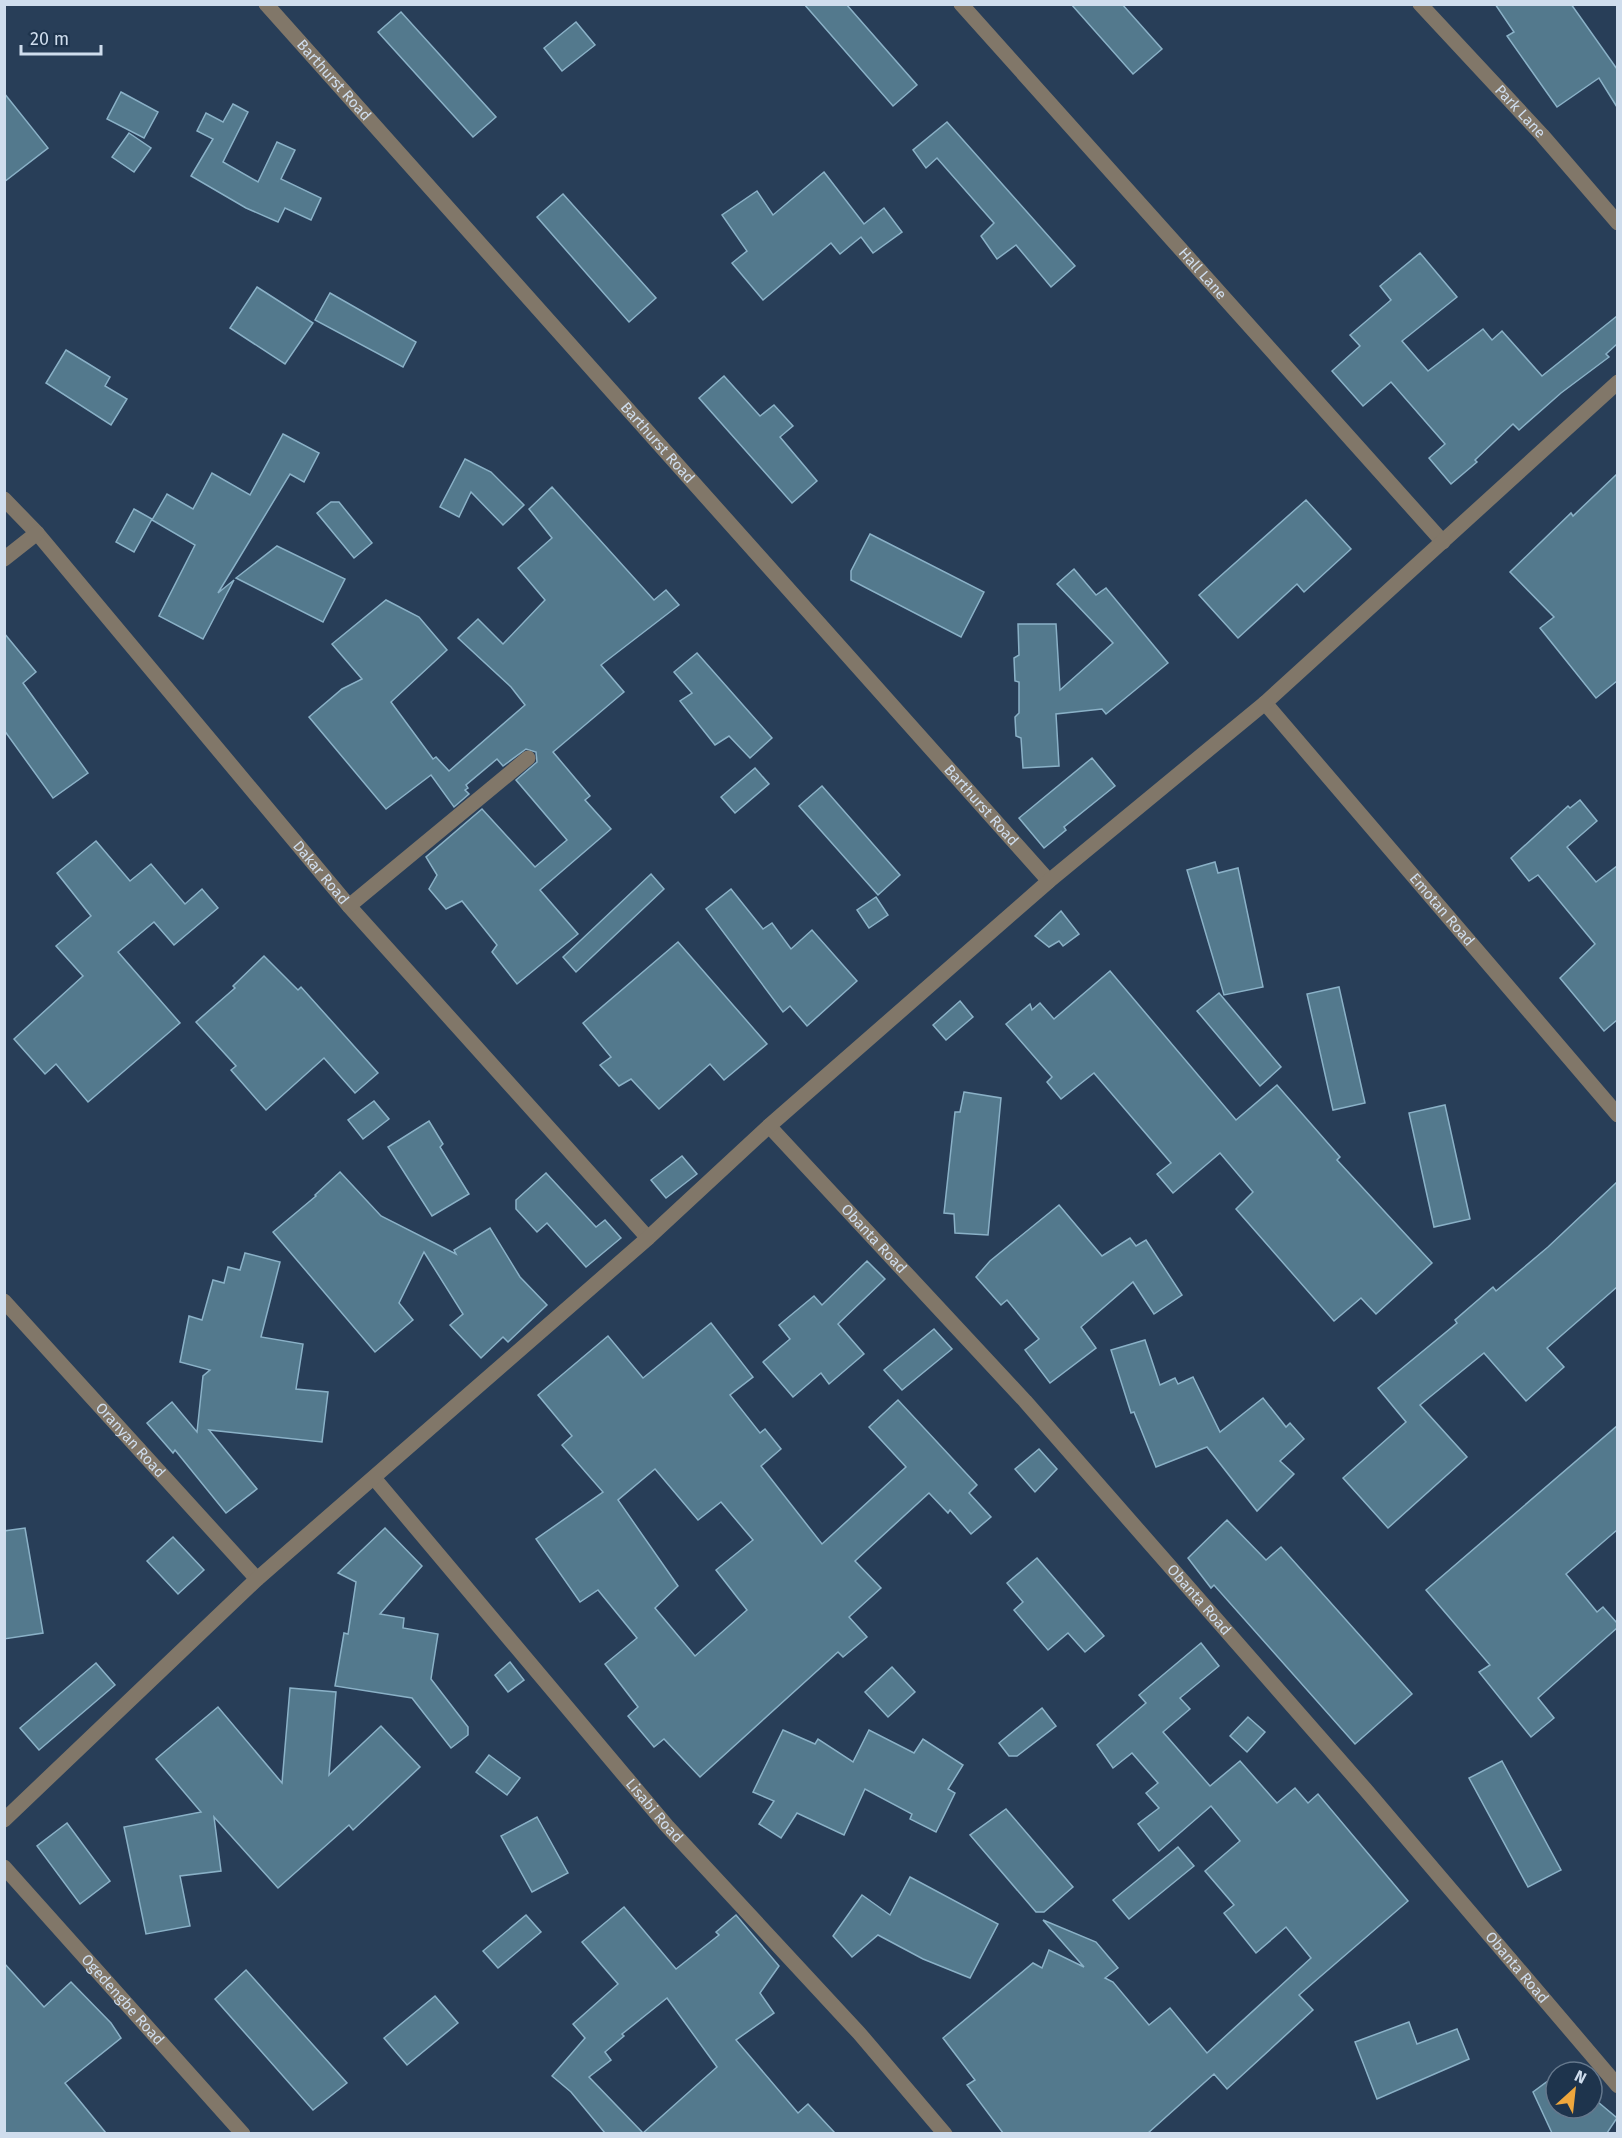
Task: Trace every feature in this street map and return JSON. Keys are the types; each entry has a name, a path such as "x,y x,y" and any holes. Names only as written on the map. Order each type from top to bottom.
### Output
{"street":[{"name":"Barthurst Road","path":"266,4 1049,881"},
{"name":"Hall Lane","path":"961,4 1443,542"},
{"name":"Park Lane","path":"1420,4 1542,135 1617,223"},
{"path":"4,1820 256,1579 648,1238 769,1126 1049,881 1265,703 1617,382"},
{"name":"Dakar Road","path":"4,499 37,533 350,906 648,1238"},
{"path":"4,559 37,533"},
{"name":"Emotan Road","path":"1265,703 1617,1115"},
{"path":"350,906 528,758"},
{"name":"Obanta Road","path":"769,1126 1025,1401 1365,1789 1617,2086"},
{"name":"Oranyan Road","path":"4,1301 256,1579"},
{"name":"Lisabi Road","path":"374,1478 667,1826 859,2033 945,2133"},
{"name":"Ogedengbe Road","path":"4,1867 243,2133"}],"building":[{"path":"804,4 846,4 917,85 893,106"},
{"path":"1071,4 1122,4 1162,49 1133,74"},
{"path":"1495,4 1571,4 1617,69 1617,107 1599,78 1557,107 1507,36 1514,32"},
{"path":"401,12 496,117 473,137 378,32"},
{"path":"576,22 595,45 562,71 544,48"},
{"path":"121,92 158,112 144,138 107,119"},
{"path":"4,93 48,148 4,182"},
{"path":"233,104 248,112 223,162 258,182 277,142 295,150 281,179 321,198 311,220 285,208 278,222 246,208 191,176 213,139 197,131 206,113 223,122"},
{"path":"947,122 1075,266 1051,287 1016,245 997,259 981,236 994,223 937,158 926,168 913,150"},
{"path":"129,133 151,148 134,172 112,157"},
{"path":"824,172 864,224 884,208 902,232 873,253 861,237 840,254 831,243 763,300 732,263 747,251 722,215 757,191 773,215"},
{"path":"563,194 656,298 629,322 537,217"},
{"path":"1420,253 1457,297 1402,341 1428,371 1483,329 1492,340 1502,331 1542,376 1617,316 1617,344 1606,354 1609,357 1561,393 1519,430 1513,424 1475,460 1477,462 1451,484 1429,458 1445,444 1391,382 1363,406 1332,371 1360,346 1350,335 1391,300 1380,286"},
{"path":"257,287 313,323 285,364 230,328"},
{"path":"330,293 416,342 403,367 315,320"},
{"path":"66,350 110,377 105,386 127,399 111,425 46,383"},
{"path":"724,376 760,416 774,405 793,426 780,437 817,481 792,503 699,398"},
{"path":"283,434 319,453 304,482 290,474 218,593 234,580 203,639 159,616 195,545 152,520 167,494 193,509 212,473 250,495"},
{"path":"465,459 491,472 524,505 503,525 471,492 459,517 440,507"},
{"path":"1617,474 1617,681 1596,698 1540,628 1554,617 1510,572 1571,513 1573,516"},
{"path":"552,487 654,600 666,590 679,605 601,665 624,692 553,752 590,796 585,800 611,829 540,890 578,934 517,984 492,952 497,945 462,901 446,909 429,889 437,875 426,857 482,809 535,867 567,840 516,780 537,762 536,752 526,749 503,766 497,759 466,785 468,788 465,790 469,794 454,807 431,775 386,809 309,717 342,689 362,679 332,644 386,600 419,617 447,650 391,702 433,759 436,757 449,771 525,705 511,687 458,638 478,619 503,644 545,600 518,568 552,538 529,509"},
{"path":"1306,500 1351,549 1304,592 1297,584 1238,638 1199,595"},
{"path":"331,502 339,502 372,543 354,558 317,513"},
{"path":"134,509 152,519 134,552 116,542"},
{"path":"870,534 984,592 961,637 851,580 851,571"},
{"path":"277,546 345,579 323,622 236,578"},
{"path":"1074,569 1096,595 1106,588 1168,663 1106,714 1102,709 1056,714 1059,766 1023,768 1021,738 1016,736 1015,717 1019,713 1019,682 1015,681 1014,658 1019,655 1018,624 1056,624 1060,690 1113,643 1057,584"},
{"path":"4,633 36,672 23,683 88,773 53,798 4,730"},
{"path":"697,653 772,738 750,758 729,736 715,745 680,701 692,693 674,672"},
{"path":"1092,758 1115,786 1064,827 1066,830 1044,848 1019,818"},
{"path":"755,768 769,784 735,813 721,797"},
{"path":"822,786 900,875 878,895 799,806"},
{"path":"1580,800 1597,821 1567,847 1596,882 1617,866 1617,1020 1604,1031 1560,978 1595,944 1538,875 1529,881 1511,858 1568,806 1570,808"},
{"path":"96,841 130,881 151,864 185,904 202,889 218,908 174,945 154,922 118,952 180,1023 88,1102 56,1064 45,1074 14,1039 83,976 56,946 91,916 57,873"},
{"path":"1215,862 1218,873 1238,868 1263,987 1224,995 1187,870"},
{"path":"651,874 664,889 576,972 563,957"},
{"path":"731,889 763,929 772,923 791,949 812,930 857,981 807,1026 790,1006 783,1012 706,909"},
{"path":"876,897 888,915 869,928 857,910"},
{"path":"1061,911 1079,934 1063,946 1059,941 1049,947 1035,936"},
{"path":"678,942 767,1044 724,1080 710,1064 659,1109 631,1079 619,1086 600,1065 611,1057 583,1023"},
{"path":"264,956 298,990 301,987 378,1073 355,1093 324,1058 266,1110 231,1070 236,1066 196,1022 235,988 233,986"},
{"path":"1110,971 1236,1120 1277,1085 1340,1157 1337,1160 1432,1263 1376,1314 1361,1298 1334,1321 1236,1209 1253,1192 1220,1153 1173,1193 1157,1174 1171,1163 1094,1073 1061,1099 1047,1082 1052,1077 1006,1024 1030,1004 1032,1010 1040,1003 1054,1019"},
{"path":"1339,987 1365,1103 1333,1110 1307,994"},
{"path":"1219,993 1281,1067 1260,1086 1197,1011"},
{"path":"960,1001 973,1017 946,1040 933,1025"},
{"path":"964,1092 1001,1098 988,1235 955,1233 954,1214 944,1213 955,1112 960,1112"},
{"path":"374,1101 389,1119 363,1139 348,1120"},
{"path":"1445,1105 1470,1219 1434,1227 1409,1113"},
{"path":"429,1121 443,1144 440,1147 469,1194 432,1216 388,1147"},
{"path":"682,1156 697,1174 666,1198 651,1180"},
{"path":"340,1172 381,1216 456,1254 454,1250 490,1228 520,1277 547,1305 508,1342 503,1337 481,1358 450,1325 463,1314 424,1252 399,1303 413,1320 375,1352 273,1232 316,1196"},
{"path":"546,1173 596,1227 605,1220 621,1238 586,1267 547,1223 537,1232 516,1209 516,1200"},
{"path":"1617,1182 1617,1287 1547,1348 1564,1367 1526,1401 1484,1353 1420,1405 1467,1457 1388,1528 1343,1478 1406,1422 1378,1388 1457,1323 1455,1320 1493,1287 1496,1291 1548,1247"},
{"path":"1059,1205 1102,1256 1130,1238 1136,1246 1146,1240 1182,1295 1154,1314 1133,1282 1081,1327 1096,1348 1050,1383 1025,1350 1039,1339 1007,1300 1001,1305 976,1277 990,1261"},
{"path":"245,1253 280,1262 261,1337 303,1344 296,1389 328,1392 322,1442 209,1430 257,1489 226,1513 175,1450 173,1453 147,1423 172,1402 197,1432 203,1376 210,1370 180,1362 189,1316 202,1320 213,1280 224,1283 228,1267 240,1270"},
{"path":"867,1261 885,1279 838,1324 864,1354 829,1384 821,1373 793,1397 763,1362 790,1339 779,1325 814,1296 822,1305"},
{"path":"711,1323 753,1377 730,1395 760,1433 765,1429 781,1449 761,1466 822,1544 906,1467 869,1427 898,1400 977,1485 969,1493 991,1517 971,1534 950,1510 948,1513 929,1493 855,1561 881,1588 849,1617 867,1637 843,1657 838,1652 700,1777 664,1739 654,1747 628,1716 638,1707 605,1664 637,1638 598,1590 580,1602 536,1539 603,1492 562,1445 572,1436 538,1395 608,1336 643,1378","holes":["655,1469 698,1520 721,1502 753,1540 716,1570 747,1610 695,1656 655,1608 678,1586 618,1500"]},
{"path":"934,1329 952,1349 902,1390 884,1370"},
{"path":"1145,1340 1160,1385 1175,1378 1178,1384 1193,1377 1220,1432 1263,1398 1286,1427 1290,1423 1304,1439 1280,1461 1294,1474 1257,1511 1207,1447 1156,1467 1134,1412 1131,1413 1111,1350"},
{"path":"1617,1426 1617,1530 1566,1574 1597,1612 1603,1607 1617,1623 1617,1628 1538,1698 1554,1718 1531,1737 1479,1672 1490,1665 1426,1590"},
{"path":"1039,1449 1057,1469 1035,1492 1015,1469"},
{"path":"1227,1520 1266,1560 1281,1547 1412,1694 1355,1744 1214,1585 1211,1588 1188,1558"},
{"path":"25,1528 43,1633 4,1639 4,1531"},
{"path":"385,1528 422,1566 380,1614 404,1618 403,1628 438,1634 431,1679 468,1727 468,1735 451,1748 412,1698 335,1686 344,1633 348,1634 356,1582 338,1573"},
{"path":"173,1537 204,1570 178,1594 147,1561"},
{"path":"1037,1558 1104,1636 1085,1652 1068,1633 1048,1650 1014,1610 1023,1602 1007,1583"},
{"path":"1201,1643 1219,1666 1180,1698 1190,1709 1163,1732 1210,1786 1240,1761 1277,1803 1295,1788 1308,1803 1318,1794 1408,1901 1299,1995 1313,2010 1227,2089 1214,2074 1148,2133 1003,2133 967,2085 975,2080 943,2038 1033,1963 1042,1968 1049,1950 1084,1967 1043,1920 1096,1942 1118,1968 1105,1978 1113,1982 1149,2025 1170,2008 1207,2053 1311,1958 1286,1927 1256,1953 1224,1913 1234,1905 1205,1871 1240,1841 1211,1806 1159,1851 1138,1824 1159,1808 1146,1793 1158,1783 1132,1753 1113,1768 1097,1745 1146,1703 1139,1695"},
{"path":"510,1662 524,1680 508,1692 495,1675"},
{"path":"96,1663 115,1685 39,1750 20,1728"},
{"path":"892,1667 915,1692 888,1717 865,1692"},
{"path":"290,1688 336,1692 329,1775 381,1726 420,1767 353,1830 349,1825 278,1888 214,1817 221,1871 180,1876 190,1926 146,1934 124,1827 201,1812 156,1759 218,1707 282,1783"},
{"path":"1042,1708 1056,1726 1017,1756 1009,1756 999,1743"},
{"path":"1248,1717 1265,1732 1247,1752 1230,1736"},
{"path":"783,1730 815,1744 818,1739 853,1762 869,1730 914,1753 923,1739 963,1765 948,1789 955,1793 936,1832 910,1819 912,1814 865,1789 844,1835 797,1813 781,1838 759,1824 774,1801 753,1792"},
{"path":"489,1755 520,1778 507,1795 476,1772"},
{"path":"1502,1761 1561,1870 1528,1887 1469,1778"},
{"path":"1006,1809 1073,1887 1044,1912 1036,1912 970,1835"},
{"path":"537,1817 568,1873 532,1892 501,1836"},
{"path":"67,1823 110,1881 80,1904 37,1846"},
{"path":"1178,1847 1194,1866 1129,1919 1113,1900"},
{"path":"910,1877 998,1924 970,1978 923,1959 878,1935 852,1957 833,1936 862,1895 890,1915"},
{"path":"624,1907 676,1969 719,1935 716,1932 736,1915 779,1966 760,1993 774,2013 736,2040 798,2113 808,2104 835,2133 643,2133 605,2133 571,2092 552,2076 585,2038 573,2024 618,1984 582,1942","holes":["667,1998 717,2067 643,2133 589,2077 611,2060 605,2052 624,2036 622,2034"]},
{"path":"526,1915 541,1932 498,1968 483,1951"},
{"path":"4,1963 44,2007 71,1982 111,2023 121,2038 65,2083 106,2133 4,2133"},
{"path":"246,1970 347,2083 313,2110 215,1999"},
{"path":"435,1996 458,2023 407,2065 384,2038"},
{"path":"1409,2022 1417,2044 1457,2029 1469,2059 1377,2099 1355,2042"},
{"path":"1544,2084 1544,2116 1533,2092"},
{"path":"1604,2107 1617,2118 1607,2133 1552,2133 1546,2120 1604,2120"}]}
